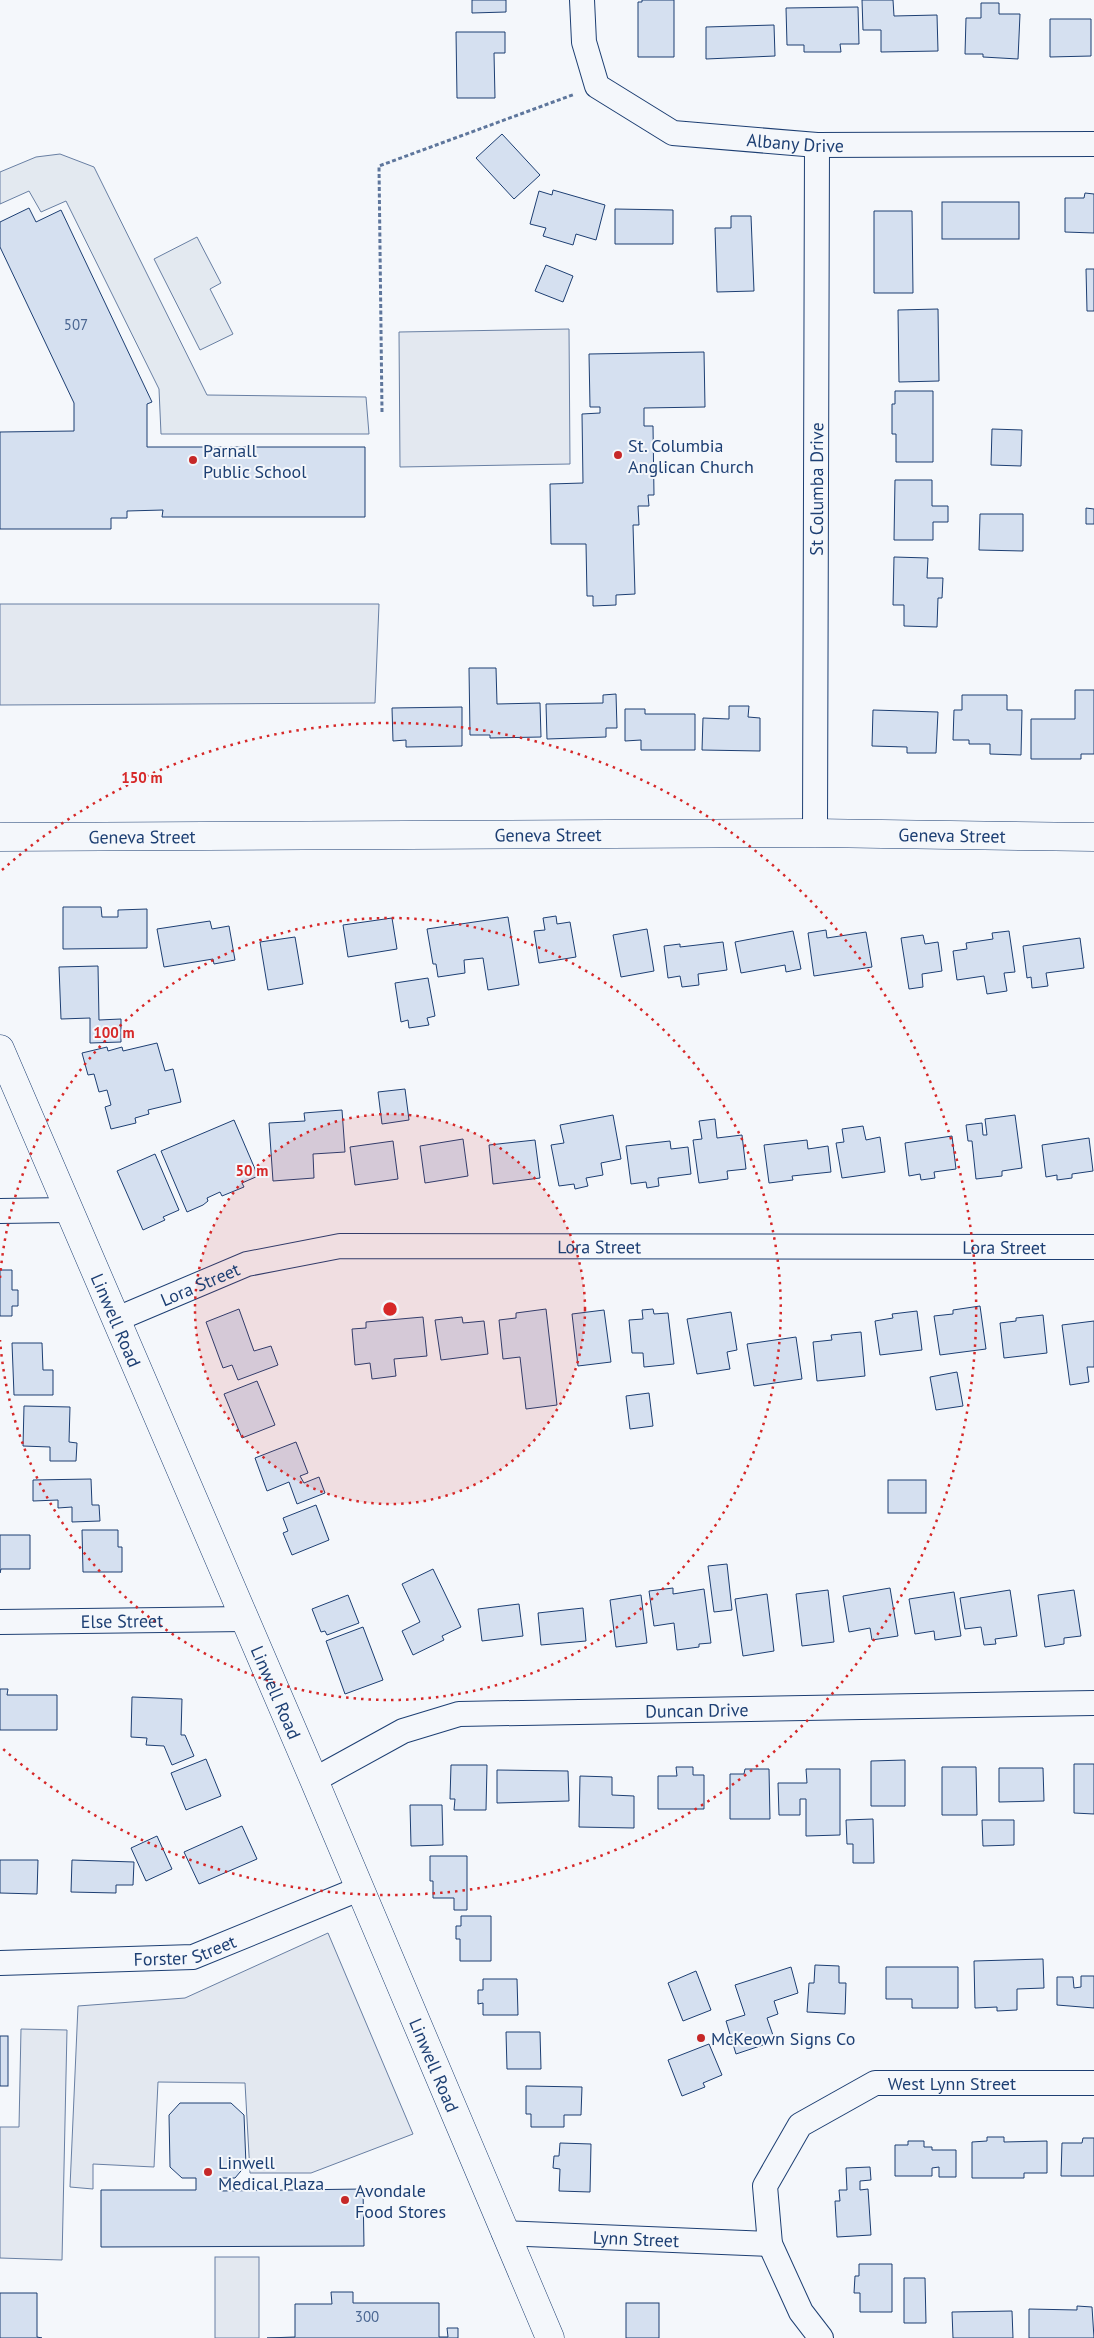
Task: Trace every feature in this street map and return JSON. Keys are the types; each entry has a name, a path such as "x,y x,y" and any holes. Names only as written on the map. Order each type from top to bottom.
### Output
{"main road":[{"name":"Geneva Street","path":"0,837 815,833 1094,837"},
{"name":"Linwell Road","path":"0,1049 314,1780 550,2338"}],"street":[{"path":"582,0 584,42 597,86"},
{"name":"Albany Drive","path":"597,86 673,133 817,145 1094,144"},
{"name":"St Columba Drive","path":"815,833 817,145"},
{"path":"0,1211 68,1210"},
{"name":"Lora Street","path":"117,1319 247,1264 340,1246 1094,1247"},
{"name":"Else Street","path":"0,1622 245,1619"},
{"name":"Duncan Drive","path":"314,1780 403,1731 459,1714 1094,1703"},
{"name":"Forster Street","path":"0,1963 193,1957 359,1888"},
{"name":"West Lynn Street","path":"821,2338 801,2312 770,2244 765,2186 800,2125 875,2083 1094,2083"},
{"name":"Lynn Street","path":"504,2233 770,2244"}],"path":[{"path":"382,412 379,166 597,86"}],"shaded area":[{"path":"60,154 94,167 207,395 366,397 369,434 161,434 159,389 66,201 41,212 29,191 0,204 0,172 36,157"},
{"path":"197,237 221,283 210,289 233,334 200,350 154,259"},
{"path":"569,329 570,464 400,467 399,332"},
{"path":"0,604 379,604 375,703 0,705"},
{"path":"328,1933 413,2134 311,2173 250,2173 245,2083 158,2082 154,2167 93,2164 93,2189 70,2187 78,2006 185,1998"},
{"path":"21,2029 67,2030 62,2260 0,2258 0,2127 19,2127"},
{"path":"215,2257 259,2257 259,2338 215,2338"}],"building":[{"path":"472,0 506,0 506,12 472,13"},
{"path":"642,0 674,0 674,57 638,57 638,2 642,2"},
{"path":"862,0 893,0 894,16 937,15 938,51 881,52 881,30 863,30"},
{"path":"981,3 999,3 999,14 1020,14 1018,59 983,57 983,54 965,54 966,18 981,18"},
{"path":"858,7 859,44 840,44 841,52 804,52 804,45 787,45 786,8"},
{"path":"1050,19 1091,19 1091,56 1050,57"},
{"path":"774,25 775,56 706,59 706,27"},
{"path":"456,32 505,32 505,53 494,53 495,98 457,98"},
{"path":"502,134 540,175 514,199 476,158"},
{"path":"553,190 605,205 596,240 576,234 573,245 543,236 546,228 530,224 539,191 552,195"},
{"path":"1085,193 1094,194 1094,233 1065,232 1065,198 1084,198"},
{"path":"942,202 1019,202 1019,239 942,239"},
{"path":"29,208 36,222 61,210 152,402 147,404 147,447 365,447 365,517 162,517 163,510 127,511 127,518 111,518 111,529 0,529 0,432 74,431 74,403 0,247 0,222"},
{"path":"615,209 673,210 673,244 615,244"},
{"path":"874,211 912,211 913,293 874,293"},
{"path":"731,216 751,216 754,291 717,292 715,228 731,228"},
{"path":"546,265 573,276 563,302 535,291"},
{"path":"1086,269 1094,269 1094,311 1087,311"},
{"path":"938,309 939,381 899,382 898,310"},
{"name":"St. Columbia Anglican Church","path":"704,352 705,407 644,408 644,426 653,426 654,495 648,495 649,506 638,506 639,525 633,525 635,594 616,595 616,605 593,606 593,596 587,596 586,544 551,544 550,484 583,483 582,414 600,413 600,407 590,407 589,354"},
{"path":"895,391 933,391 933,462 896,462 896,434 892,434 892,404 895,404"},
{"path":"992,429 1022,430 1021,466 991,465"},
{"path":"895,480 932,480 932,506 948,506 948,522 933,522 933,540 894,540"},
{"path":"1086,508 1094,509 1094,524 1086,524"},
{"path":"980,514 1023,514 1023,551 979,550"},
{"path":"894,557 928,558 927,578 943,578 942,598 938,598 937,627 904,626 904,605 893,605"},
{"path":"469,668 496,668 497,704 540,703 541,737 490,738 490,735 470,735"},
{"path":"1075,690 1094,690 1094,754 1081,754 1081,759 1031,759 1031,719 1075,719"},
{"path":"616,694 617,728 606,728 606,737 547,739 546,704 603,703 603,695"},
{"path":"962,695 1007,695 1007,710 1022,710 1021,755 990,754 990,744 969,744 969,740 953,740 954,710 962,710"},
{"path":"729,706 749,706 748,717 760,718 760,751 702,750 703,718 729,719"},
{"path":"462,707 462,746 406,747 406,740 393,741 392,708"},
{"path":"625,709 645,709 645,714 695,714 695,750 641,750 641,740 625,741"},
{"path":"873,710 938,712 936,753 907,753 907,747 872,746"},
{"path":"63,907 101,907 102,917 118,917 118,910 147,909 147,948 63,949"},
{"path":"556,916 557,924 570,922 576,957 539,963 534,931 545,930 543,918"},
{"path":"508,917 519,985 488,990 483,958 464,960 465,973 438,977 436,964 433,964 427,929"},
{"path":"392,918 397,949 348,957 343,925"},
{"path":"210,921 212,929 229,926 235,960 214,964 213,959 164,967 157,929"},
{"path":"647,929 654,971 621,977 613,935"},
{"path":"826,930 827,938 866,932 872,967 814,976 808,933"},
{"path":"793,931 801,969 786,972 785,965 741,973 735,942"},
{"path":"1009,931 1015,972 1004,973 1007,991 987,994 984,976 957,980 953,951 967,949 966,943 993,939 992,933"},
{"path":"923,935 925,944 938,942 942,971 922,974 923,987 909,989 901,938"},
{"path":"295,937 303,984 268,990 260,942"},
{"path":"1080,938 1084,968 1046,973 1048,986 1032,988 1031,977 1027,978 1023,946"},
{"path":"723,942 727,970 698,974 699,985 682,987 680,976 668,978 664,946 680,944 680,947"},
{"path":"98,966 99,1020 121,1019 121,1042 90,1043 90,1018 61,1019 59,967"},
{"path":"428,978 435,1016 427,1018 429,1025 409,1028 408,1020 401,1022 395,983"},
{"path":"157,1043 165,1071 173,1069 181,1102 148,1110 149,1114 135,1118 136,1123 111,1129 105,1107 111,1105 107,1090 99,1092 94,1074 88,1075 82,1053 107,1047 108,1051 122,1047 123,1051"},
{"path":"405,1089 409,1120 382,1124 378,1092"},
{"path":"342,1110 345,1152 313,1154 314,1178 273,1181 269,1123 305,1121 304,1113"},
{"path":"613,1115 621,1159 601,1163 603,1175 586,1178 588,1186 575,1189 574,1184 559,1186 551,1145 564,1143 560,1125"},
{"path":"1015,1115 1022,1168 1002,1171 1002,1176 976,1179 972,1141 968,1141 966,1125 982,1123 983,1135 987,1135 985,1119"},
{"path":"715,1119 717,1138 742,1135 746,1169 727,1171 728,1179 699,1183 693,1140 702,1139 699,1121"},
{"path":"234,1120 258,1176 242,1183 244,1187 222,1196 220,1192 207,1198 208,1201 203,1205 187,1212 161,1151"},
{"path":"863,1126 866,1140 880,1137 885,1172 842,1178 836,1143 844,1142 842,1129"},
{"path":"952,1136 956,1169 934,1172 935,1178 921,1180 920,1174 909,1176 905,1143"},
{"path":"1089,1138 1093,1171 1072,1174 1072,1178 1057,1180 1057,1175 1046,1177 1042,1145"},
{"path":"463,1139 468,1176 425,1183 420,1146"},
{"path":"535,1140 540,1178 493,1184 489,1145"},
{"path":"807,1140 808,1149 828,1146 831,1172 792,1176 793,1180 769,1183 764,1145"},
{"path":"393,1141 398,1179 355,1185 350,1147"},
{"path":"670,1141 671,1149 688,1147 691,1174 658,1178 659,1186 647,1188 646,1182 631,1184 626,1146"},
{"path":"155,1154 179,1210 163,1217 165,1220 143,1230 117,1171"},
{"path":"0,1270 12,1270 12,1290 18,1290 18,1306 12,1306 12,1316 0,1316"},
{"path":"980,1306 986,1349 940,1355 934,1316 953,1314 953,1310"},
{"path":"239,1309 254,1351 271,1346 278,1365 238,1380 232,1365 223,1368 206,1322"},
{"path":"546,1309 557,1405 526,1409 520,1357 503,1359 499,1320 516,1318 516,1313"},
{"path":"653,1309 654,1314 668,1313 674,1364 644,1367 643,1353 632,1353 629,1320 643,1319 642,1310"},
{"path":"604,1310 611,1362 578,1366 572,1314"},
{"path":"917,1311 922,1350 880,1355 875,1321 893,1318 892,1314"},
{"path":"731,1312 737,1350 727,1352 730,1369 697,1374 687,1319"},
{"path":"1043,1315 1047,1353 1004,1358 1000,1323 1016,1321 1016,1318"},
{"path":"423,1317 427,1356 394,1359 396,1376 372,1379 370,1363 355,1365 352,1329 366,1328 366,1322"},
{"path":"462,1317 463,1323 484,1321 488,1354 441,1360 435,1320"},
{"path":"1094,1321 1094,1367 1087,1367 1089,1382 1070,1385 1062,1325"},
{"path":"861,1332 865,1376 817,1381 813,1342 832,1340 831,1335"},
{"path":"796,1337 802,1379 754,1386 747,1344"},
{"path":"12,1343 42,1343 43,1370 53,1370 53,1395 14,1395"},
{"path":"957,1372 963,1406 936,1410 930,1377"},
{"path":"257,1381 275,1425 242,1438 224,1394"},
{"path":"649,1393 653,1426 630,1429 626,1396"},
{"path":"24,1406 70,1407 69,1442 77,1443 76,1461 50,1461 50,1447 23,1446"},
{"path":"296,1442 308,1473 300,1476 304,1483 319,1477 325,1493 297,1504 289,1482 267,1491 255,1458"},
{"path":"91,1479 92,1505 99,1505 100,1521 72,1522 72,1507 58,1508 58,1500 33,1501 33,1480"},
{"path":"888,1480 926,1480 926,1513 888,1513"},
{"path":"316,1505 329,1540 292,1555 283,1533 288,1531 283,1518"},
{"path":"82,1530 118,1530 118,1547 122,1547 122,1572 83,1572"},
{"path":"0,1535 30,1535 30,1569 1,1569 0,1573"},
{"path":"727,1564 732,1610 714,1612 708,1566"},
{"path":"433,1569 461,1627 442,1636 444,1640 413,1655 402,1631 420,1622 402,1584"},
{"path":"673,1588 673,1594 704,1589 711,1643 677,1650 674,1623 654,1626 649,1591"},
{"path":"890,1588 898,1636 872,1640 870,1628 849,1632 843,1596"},
{"path":"828,1590 834,1642 802,1646 796,1594"},
{"path":"1010,1590 1017,1636 995,1639 996,1644 984,1645 981,1627 965,1629 960,1598"},
{"path":"1074,1590 1081,1636 1064,1638 1064,1644 1045,1647 1038,1595"},
{"path":"954,1592 961,1636 935,1640 934,1631 915,1634 909,1599"},
{"path":"767,1594 774,1651 743,1656 735,1599"},
{"path":"348,1595 359,1623 327,1635 325,1631 321,1632 312,1609"},
{"path":"641,1595 647,1643 616,1647 610,1600"},
{"path":"519,1604 523,1636 482,1641 478,1609"},
{"path":"583,1608 586,1641 541,1645 538,1613"},
{"path":"363,1627 383,1680 345,1694 326,1641"},
{"path":"0,1689 8,1689 7,1695 57,1695 57,1730 0,1730"},
{"path":"132,1697 182,1699 181,1735 185,1735 194,1756 172,1765 164,1746 146,1745 147,1738 131,1737"},
{"path":"206,1759 221,1796 186,1810 171,1773"},
{"path":"905,1760 905,1806 871,1806 871,1761"},
{"path":"1074,1764 1094,1764 1094,1814 1074,1813"},
{"path":"451,1765 487,1765 486,1810 454,1810 455,1799 450,1799"},
{"path":"676,1767 693,1767 693,1775 704,1775 704,1809 658,1809 658,1776 677,1776"},
{"path":"942,1767 976,1767 977,1815 942,1815"},
{"path":"999,1768 1043,1768 1044,1801 999,1802"},
{"path":"745,1769 769,1769 770,1819 730,1819 730,1774 744,1774"},
{"path":"806,1769 840,1769 840,1835 806,1836 806,1799 800,1799 800,1815 779,1815 778,1783 807,1783"},
{"path":"497,1770 568,1771 569,1801 497,1803"},
{"path":"580,1776 612,1777 612,1795 634,1796 634,1828 579,1827"},
{"path":"410,1805 442,1805 443,1845 411,1846"},
{"path":"873,1819 874,1863 853,1863 853,1844 847,1844 846,1820"},
{"path":"982,1820 1014,1820 1014,1845 983,1846"},
{"path":"242,1826 257,1859 199,1884 184,1852"},
{"path":"157,1836 172,1869 146,1881 131,1848"},
{"path":"430,1856 467,1856 467,1910 454,1910 454,1898 433,1898 433,1881 430,1881"},
{"path":"0,1860 38,1860 37,1894 0,1893"},
{"path":"72,1860 134,1862 133,1885 116,1885 116,1893 71,1892"},
{"path":"461,1916 491,1916 491,1961 460,1961 460,1939 456,1939 456,1926 461,1926"},
{"path":"1043,1959 1044,1988 1017,1989 1017,2010 997,2011 997,2007 975,2008 974,1961"},
{"path":"815,1965 839,1966 839,1983 846,1983 845,2014 807,2012 809,1983 814,1983"},
{"path":"791,1967 798,1993 774,2001 778,2014 767,2018 775,2041 736,2054 726,2021 745,2015 735,1985"},
{"path":"886,1967 958,1967 958,2008 912,2008 912,1999 886,1999"},
{"path":"696,1971 711,2010 683,2021 668,1983"},
{"path":"1081,1976 1094,1976 1094,2008 1057,2005 1057,1977 1073,1977 1074,1988 1081,1987"},
{"path":"483,1979 517,1979 518,2015 483,2015 483,2003 478,2004 478,1990 483,1990"},
{"path":"506,2032 540,2032 541,2069 507,2069"},
{"path":"0,2036 8,2036 8,2086 0,2086"},
{"path":"709,2044 722,2075 703,2083 705,2087 682,2096 668,2060"},
{"path":"526,2086 582,2087 581,2115 564,2115 564,2127 531,2127 531,2114 526,2114"},
{"name":"Linwell Medical Plaza","path":"180,2103 231,2103 244,2115 246,2165 235,2178 219,2178 219,2191 363,2189 364,2246 101,2247 101,2190 196,2190 196,2178 182,2178 170,2167 169,2115"},
{"path":"987,2137 1004,2137 1004,2142 1047,2141 1047,2173 1024,2173 1024,2178 972,2178 972,2142 987,2141"},
{"path":"1083,2138 1094,2138 1094,2176 1061,2176 1062,2143 1082,2143"},
{"path":"908,2141 924,2141 924,2147 932,2147 932,2150 956,2150 956,2177 939,2177 939,2167 932,2168 932,2176 895,2176 895,2145 908,2145"},
{"path":"560,2143 591,2144 590,2192 559,2191 560,2169 553,2168 554,2156 559,2156"},
{"path":"870,2167 871,2180 860,2181 860,2190 868,2189 871,2235 837,2237 835,2201 840,2201 839,2190 847,2190 846,2168"},
{"path":"859,2264 892,2264 892,2312 860,2312 860,2293 854,2293 855,2276 859,2276"},
{"path":"904,2278 925,2278 926,2323 904,2323"},
{"path":"331,2292 353,2292 353,2303 439,2303 439,2337 448,2337 447,2328 458,2328 458,2338 267,2338 295,2337 295,2304 332,2304"},
{"path":"0,2293 37,2293 37,2337 42,2338 0,2338"},
{"path":"626,2303 659,2303 659,2338 626,2338"},
{"path":"1077,2306 1092,2307 1094,2338 1029,2338 1029,2309 1077,2310"},
{"path":"1012,2311 1013,2338 953,2338 952,2312"}],"place":[{"name":"St. Columbia Anglican Church","path":"618,455"},
{"name":"Parnall Public School","path":"193,460"},
{"name":"McKeown Signs Co","path":"701,2038"},
{"name":"Linwell Medical Plaza","path":"208,2172"},
{"name":"Avondale Food Stores","path":"345,2200"}]}
